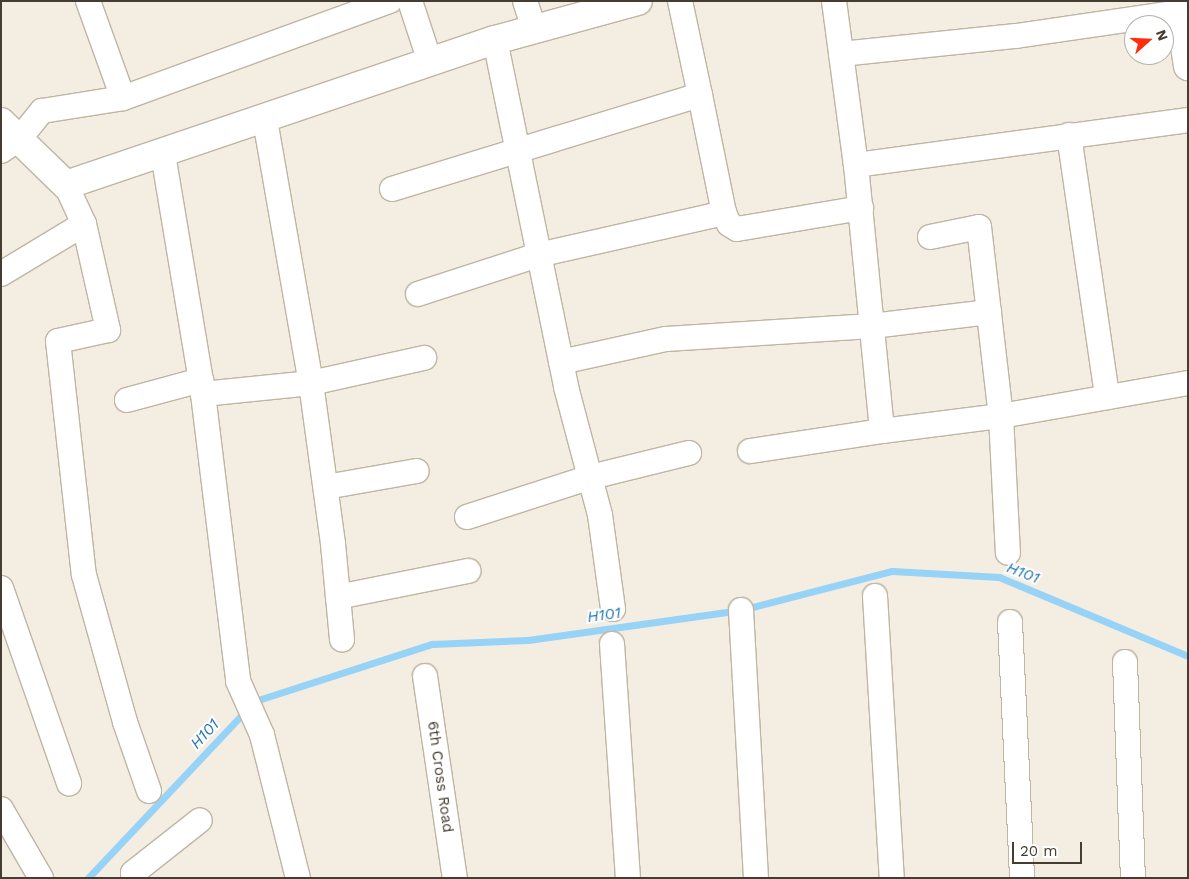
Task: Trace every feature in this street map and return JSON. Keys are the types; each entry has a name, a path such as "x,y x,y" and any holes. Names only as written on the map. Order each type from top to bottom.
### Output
{"street":[{"path":"88,1 123,98"},
{"path":"149,791 124,722 84,575 58,341 108,330 84,224 66,185 8,137 42,111 123,98 390,1"},
{"path":"410,1 430,62"},
{"path":"525,1 534,29"},
{"path":"66,185 265,120 495,40 638,1"},
{"path":"680,1 724,213 729,224 737,229 860,208"},
{"path":"834,1 856,165 882,430"},
{"path":"841,54 1016,36 1182,8 1188,66"},
{"path":"495,40 520,149 538,255 561,362 600,515 613,609"},
{"path":"392,188 700,95"},
{"path":"265,120 311,383 326,487 342,640"},
{"path":"856,165 1188,120"},
{"path":"1069,135 1107,397"},
{"path":"163,154 202,387 238,681 262,735 298,878"},
{"path":"418,294 538,255 724,213"},
{"path":"1,274 84,224"},
{"path":"930,237 979,227 1001,416 1008,553"},
{"path":"561,362 666,338 872,326 989,312"},
{"path":"127,400 202,387 311,383 424,358"},
{"path":"750,451 882,430 1001,416 1188,383"},
{"path":"467,517 591,478 689,453"},
{"path":"326,487 417,471"},
{"path":"338,597 468,570"},
{"path":"1,588 68,783"},
{"path":"875,596 892,878"},
{"path":"741,610 756,878"},
{"path":"1010,622 1022,878"},
{"path":"612,644 628,878"},
{"path":"1125,662 1132,878"},
{"name":"6th Cross Road","path":"425,676 455,878"},
{"path":"1,809 41,878"},
{"path":"134,878 132,873 200,820"}],"waterway":[{"name":"H101","path":"88,878 255,701 432,644 528,640 741,610 892,571 999,577 1188,656"}]}
